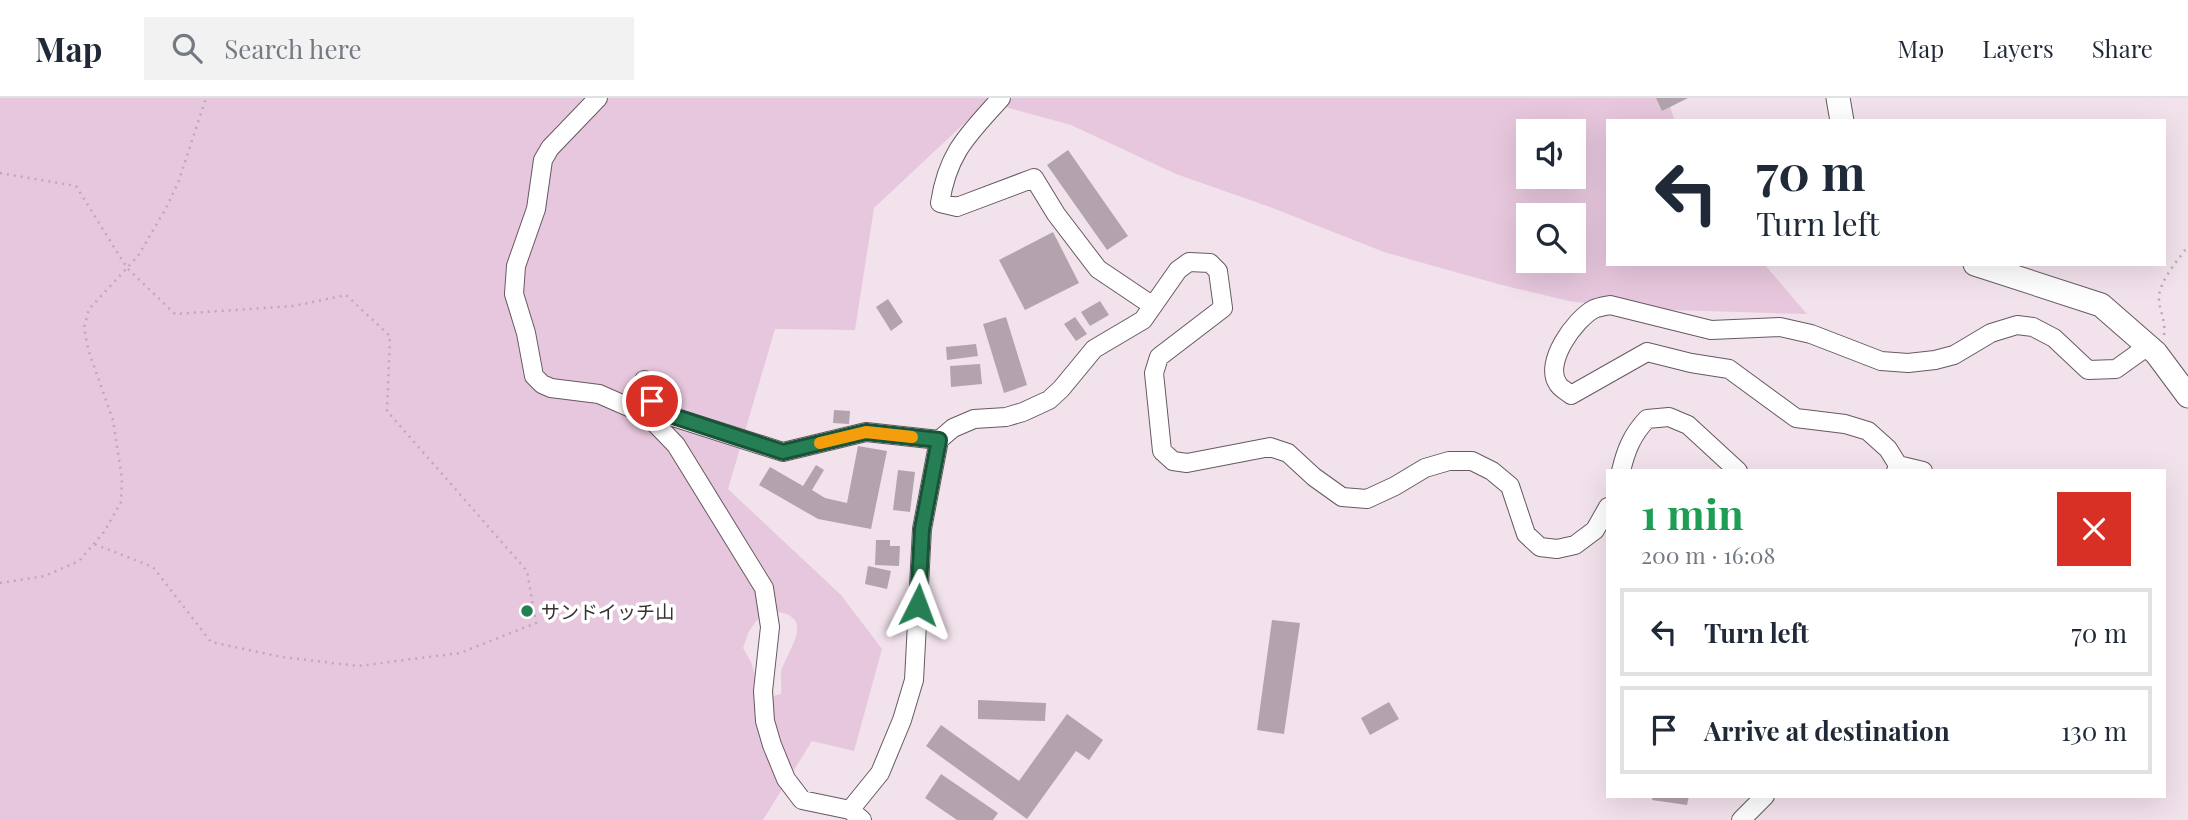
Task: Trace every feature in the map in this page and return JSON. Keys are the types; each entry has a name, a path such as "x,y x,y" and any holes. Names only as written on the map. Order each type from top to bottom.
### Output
{"street":[{"path":"598,98 550,148 543,160 536,209 516,266 514,294 526,333 534,376 551,388 598,394 647,415 676,445 764,588 770,627 763,691 765,721 786,779 802,800 856,815 880,773 902,720 914,680 922,529 939,440 953,428 974,419 1006,417 1049,400 1094,349 1143,320 1178,270 1189,262 1210,262 1218,271 1223,307 1159,357 1154,373 1162,451 1173,461 1187,463 1270,447 1287,453 1342,497 1367,499 1424,468 1449,461 1472,461 1492,471 1510,486 1526,534 1539,547 1557,549 1575,545 1595,530 1606,511"},
{"path":"1001,98 957,148 943,184 940,204 957,207 1034,178 1056,214 1098,269 1153,306"},
{"path":"1838,98 1842,119"},
{"path":"1981,266 2101,305 2165,363 2188,396"},
{"path":"1897,468 1888,449 1868,431 1845,424 1797,418 1729,369 1647,352 1571,395 1558,384 1554,367 1561,346 1575,326 1594,309 1610,305 1711,330 1780,327 1811,334 1881,361 1908,363 1954,355 1991,333 2017,325 2033,327 2054,338 2088,370 2116,369 2148,346"},
{"path":"644,380 652,401 673,416 783,452 866,432 939,440"},
{"path":"1621,469 1626,448 1635,432 1647,419 1669,417 1688,425 1736,469"},
{"path":"1741,820 1763,798"}],"path":[{"path":"0,583 45,576 79,561 104,532 121,502 122,479 113,420 89,352 84,328 89,309 138,256 169,201 178,183 206,98"},
{"path":"0,173 75,186 127,268 175,314 294,306 346,295 390,336 387,411 527,571 536,623 460,653 358,666 282,656 211,642 153,567 94,544"},
{"path":"2165,363 2165,321 2159,297 2163,284 2188,246"}],"shaded area":[{"path":"0,98 1667,98 1674,119 1606,119 1606,266 1766,266 1807,314 1637,309 1569,301 1498,284 1384,252 1270,207 1176,174 1071,125 987,102 874,208 855,330 775,329 728,489 841,595 882,649 854,751 812,741 763,820 0,820","holes":["778,612 795,620 797,633 782,669 781,694 762,699 751,662 743,648 749,631 757,620"]}],"building":[{"path":"1656,98 1688,98 1662,111"},
{"path":"1068,150 1128,236 1107,250 1047,165"},
{"path":"1053,232 1079,283 1025,310 999,260"},
{"path":"888,299 903,322 891,331 876,307"},
{"path":"1100,301 1109,315 1090,326 1081,312"},
{"path":"1006,317 1027,385 1004,393 983,324"},
{"path":"1075,317 1087,334 1076,341 1064,324"},
{"path":"976,344 978,356 947,360 946,347"},
{"path":"980,364 982,384 951,387 950,366"},
{"path":"834,410 850,411 849,424 833,423"},
{"path":"858,446 887,451 871,529 818,519 759,485 770,467 803,486 816,465 824,470 812,490 825,498 847,503"},
{"path":"898,470 915,472 910,512 893,510"},
{"path":"876,540 890,540 890,546 900,546 899,566 875,565"},
{"path":"868,566 891,571 887,589 865,584"},
{"path":"1272,620 1300,623 1284,734 1257,730"},
{"path":"978,700 1046,703 1045,721 978,719"},
{"path":"1389,702 1399,719 1370,735 1361,718"},
{"path":"1067,714 1103,740 1089,760 1076,751 1027,819 926,746 941,725 1019,781"},
{"path":"941,774 998,813 993,820 957,820 925,798"},
{"path":"1652,798 1689,798 1687,805"}],"slow traffic":[{"path":"820,443 866,432 912,437"}],"place":[{"name":"サンドイッチ山","path":"527,611"}],"route":[{"path":"652,401 673,416 783,452 866,432 939,440 933,459 922,529 918,605"}]}
